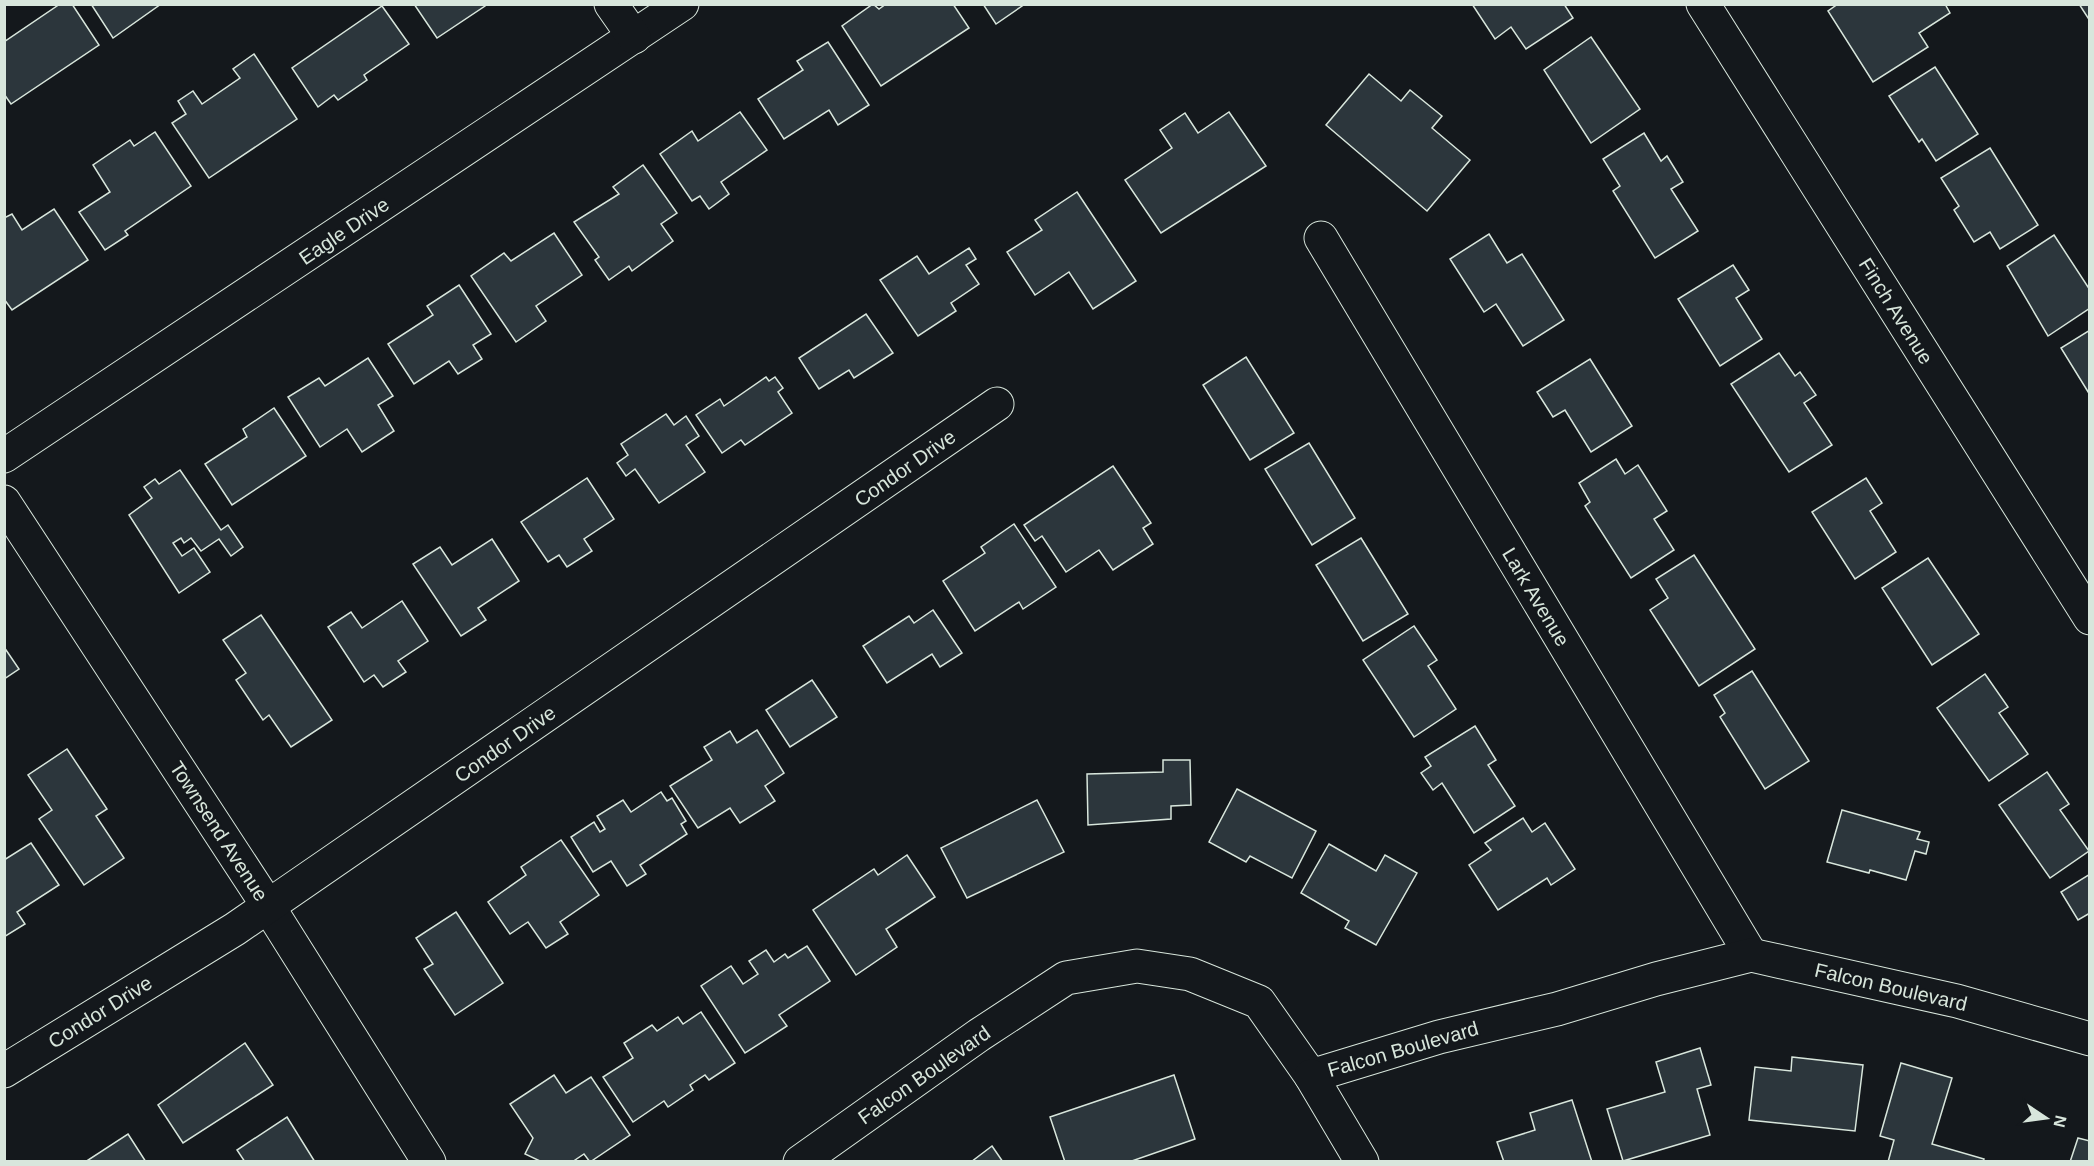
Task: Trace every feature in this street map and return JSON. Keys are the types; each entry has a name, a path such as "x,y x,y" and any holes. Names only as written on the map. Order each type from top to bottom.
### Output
{"street":[{"path":"611,4 634,38"},
{"name":"Eagle Drive","path":"4,456 682,4"},
{"name":"Finch Avenue","path":"1703,4 2090,618"},
{"name":"Lark Avenue","path":"1320,238 1751,955"},
{"name":"Condor Drive","path":"4,1071 235,929 997,404"},
{"name":"Townsend Avenue","path":"4,502 268,906 429,1161"},
{"name":"Falcon Boulevard","path":"800,1161 979,1035 1066,978 1137,966 1190,974 1259,1002 1311,1076 1439,1037 1557,1009 1656,979 1751,955 1957,1001 2090,1039"},
{"path":"1311,1076 1362,1161"}],"building":[{"path":"60,4 72,4 99,45 11,104 4,94 4,42"},
{"path":"91,4 161,4 113,38"},
{"path":"414,4 484,4 485,6 437,38"},
{"path":"873,4 879,9 886,4 953,4 969,28 881,86 842,26"},
{"path":"983,4 1025,4 996,24"},
{"path":"1472,4 1564,4 1573,18 1526,49 1511,27 1495,39"},
{"path":"1838,4 1945,4 1950,13 1919,33 1928,47 1873,82 1828,11"},
{"path":"2079,4 2090,4 2090,21"},
{"path":"382,6 409,44 364,75 367,80 338,100 334,95 318,107 292,68"},
{"path":"1591,37 1640,109 1591,143 1544,70"},
{"path":"828,42 869,105 838,125 829,110 784,139 758,99 803,70 797,61"},
{"path":"254,54 297,119 209,178 172,123 186,114 178,101 193,91 202,104 240,78 233,69"},
{"path":"1935,67 1978,134 1936,161 1922,139 1919,142 1889,96"},
{"path":"1369,74 1401,101 1410,90 1442,116 1432,128 1470,160 1427,211 1326,125"},
{"path":"740,112 767,150 721,182 729,194 709,209 700,196 692,201 660,154 692,131 698,141"},
{"path":"1229,112 1266,166 1161,233 1125,180 1172,148 1160,130 1185,113 1198,133"},
{"path":"155,132 191,186 125,231 128,235 105,250 79,212 110,192 93,165 130,140 134,146"},
{"path":"1644,133 1661,161 1667,156 1683,182 1671,189 1698,231 1655,258 1613,191 1620,186 1603,159"},
{"path":"1990,148 2038,225 2000,249 1990,232 1974,242 1954,210 1959,206 1941,178"},
{"path":"643,165 677,213 661,224 673,241 632,271 629,266 609,280 595,260 599,257 574,222 619,194 613,187"},
{"path":"1077,192 1136,281 1093,309 1069,272 1035,295 1007,252 1042,230 1035,220"},
{"path":"54,209 88,260 12,310 4,299 4,218 12,214 22,230"},
{"path":"554,233 582,275 536,306 546,321 516,342 471,276 504,253 511,261"},
{"path":"1489,234 1507,263 1522,254 1564,320 1523,346 1496,304 1484,312 1450,259"},
{"path":"2054,235 2090,290 2090,308 2048,336 2007,266"},
{"path":"969,248 976,259 966,265 979,284 951,303 956,311 918,336 880,280 917,256 929,274"},
{"path":"1733,265 1749,290 1736,298 1762,339 1720,366 1678,299"},
{"path":"459,285 491,334 473,345 482,359 458,374 449,361 414,384 388,344 433,315 427,306"},
{"path":"866,314 893,353 854,378 849,370 819,389 799,358"},
{"path":"2090,330 2090,395 2061,348"},
{"path":"1779,353 1795,376 1800,372 1816,395 1804,403 1832,445 1789,472 1731,384"},
{"path":"1246,357 1294,433 1250,460 1203,385"},
{"path":"368,358 393,396 378,405 394,431 362,452 347,429 320,447 288,397 319,378 325,386"},
{"path":"1590,359 1632,426 1591,452 1565,410 1553,417 1537,392"},
{"path":"766,377 769,381 775,377 783,388 778,392 792,413 745,445 741,440 722,453 696,415 720,399 724,406"},
{"path":"274,408 306,456 232,505 205,464 247,437 243,429"},
{"path":"666,414 674,425 686,416 699,436 686,445 705,472 659,503 635,469 626,476 617,463 628,455 621,444"},
{"path":"1309,443 1355,518 1312,545 1265,469"},
{"path":"1616,459 1625,474 1638,465 1667,511 1654,519 1674,550 1631,578 1585,506 1590,502 1579,483"},
{"path":"1113,466 1151,523 1143,528 1153,544 1113,570 1099,550 1066,572 1042,536 1035,541 1024,525"},
{"path":"180,470 221,530 228,525 243,547 231,556 219,539 201,551 191,538 184,543 181,538 173,543 182,556 194,548 210,572 179,593 129,515 152,498 144,487 155,479 159,484"},
{"path":"587,478 614,519 584,539 592,551 567,567 559,555 548,562 521,522"},
{"path":"1866,478 1882,503 1870,511 1896,552 1855,579 1812,512"},
{"path":"1014,524 1056,587 1023,609 1019,602 975,631 943,581 985,553 981,547"},
{"path":"1361,538 1408,614 1363,641 1316,565"},
{"path":"492,539 519,581 478,608 486,620 461,636 413,564 440,547 452,565"},
{"path":"1694,555 1755,649 1699,686 1650,610 1668,598 1656,579"},
{"path":"1928,558 1979,634 1932,665 1882,588"},
{"path":"402,601 428,641 398,661 406,672 383,687 374,675 364,682 328,627 351,612 362,628"},
{"path":"933,610 962,653 940,667 932,654 887,683 863,646 909,616 914,623"},
{"path":"261,615 332,720 291,747 269,715 263,720 236,680 246,673 223,640"},
{"path":"1414,626 1437,660 1428,666 1456,709 1414,737 1363,660"},
{"path":"4,647 19,669 4,679"},
{"path":"1752,671 1809,761 1765,789 1720,717 1725,713 1714,695"},
{"path":"1985,674 2008,707 1999,713 2028,754 1989,781 1937,708"},
{"path":"812,680 837,717 790,747 766,710"},
{"path":"1475,726 1496,760 1488,765 1515,806 1474,833 1442,783 1433,790 1421,773 1431,766 1425,757"},
{"path":"757,730 784,773 765,786 775,801 740,823 730,808 698,828 670,786 712,760 704,747 730,731 737,743"},
{"path":"67,749 107,809 96,816 124,858 84,885 39,819 52,810 28,775"},
{"path":"1163,760 1190,760 1191,805 1171,806 1171,819 1088,825 1087,774 1163,772"},
{"path":"2047,772 2069,804 2060,810 2089,851 2050,878 1999,805"},
{"path":"1237,789 1316,831 1292,878 1250,856 1246,862 1209,842"},
{"path":"661,792 667,801 672,798 686,821 681,824 687,834 640,865 646,874 627,886 611,861 593,872 571,837 594,822 600,832 605,829 597,816 623,800 631,812"},
{"path":"1037,800 1064,852 967,898 941,848"},
{"path":"1842,810 1920,832 1917,839 1929,842 1926,854 1915,851 1906,880 1827,862"},
{"path":"1523,818 1532,832 1545,823 1575,869 1551,885 1547,878 1498,910 1469,865 1491,850 1485,843"},
{"path":"561,840 599,895 560,922 568,934 546,948 528,922 510,934 488,902 526,875 521,867"},
{"path":"31,843 59,885 17,912 25,924 4,937 4,860"},
{"path":"1329,844 1376,871 1385,855 1417,873 1376,945 1345,928 1349,921 1301,893"},
{"path":"907,855 935,897 886,929 897,947 856,975 813,910 874,869 878,875"},
{"path":"2090,874 2090,913 2078,920 2061,892"},
{"path":"456,912 503,983 455,1015 424,969 433,964 416,938"},
{"path":"807,946 830,981 779,1015 787,1026 745,1053 701,986 731,966 743,984 758,974 749,961 766,950 774,962 785,954 788,958"},
{"path":"701,1012 735,1063 709,1080 705,1075 690,1085 693,1090 668,1107 664,1101 633,1122 603,1077 633,1058 624,1043 652,1025 657,1031 678,1017 683,1024"},
{"path":"245,1043 273,1085 183,1143 158,1105"},
{"path":"1700,1048 1711,1085 1697,1089 1710,1135 1623,1161 1607,1109 1665,1092 1656,1062"},
{"path":"1792,1057 1863,1065 1855,1131 1749,1120 1755,1067 1791,1071"},
{"path":"1901,1063 1952,1078 1932,1144 1984,1159 1983,1162 1888,1162 1894,1140 1880,1136"},
{"path":"554,1075 566,1093 591,1077 630,1135 590,1162 584,1154 572,1162 542,1162 525,1154 533,1138 510,1104"},
{"path":"1174,1075 1195,1139 1129,1162 1065,1162 1050,1117"},
{"path":"1572,1100 1592,1162 1504,1162 1497,1142 1535,1130 1530,1113"},
{"path":"287,1117 315,1162 245,1162 237,1150"},
{"path":"128,1134 146,1162 85,1162"},
{"path":"2078,1138 2090,1141 2090,1162 2070,1162"},
{"path":"992,1146 1003,1162 971,1162"}]}
